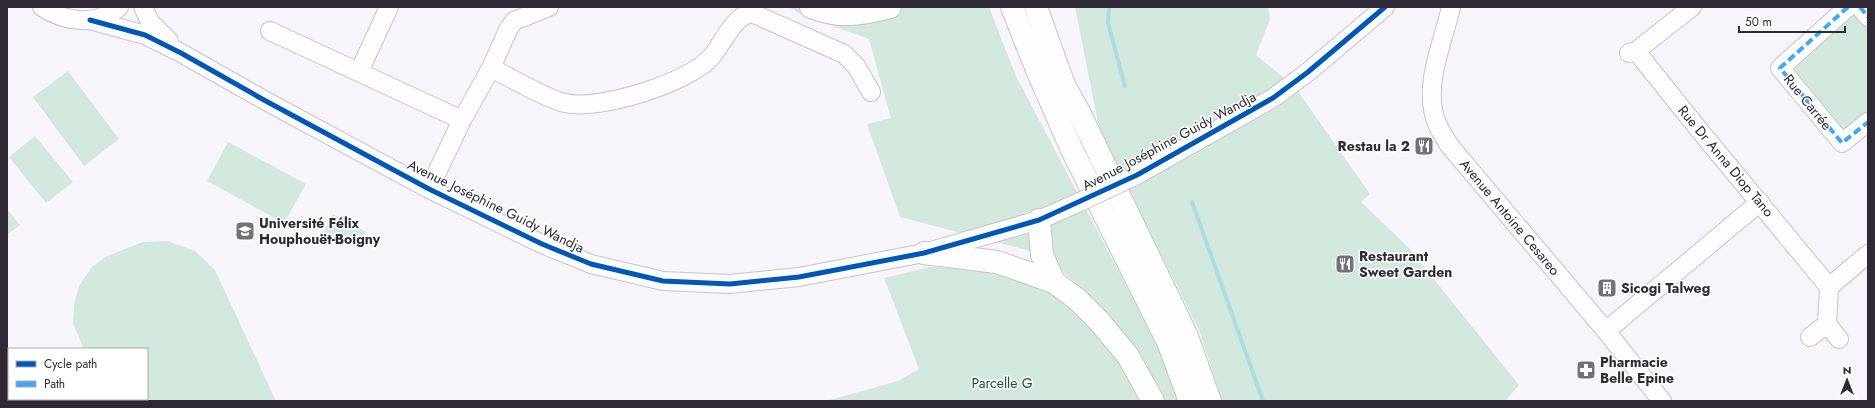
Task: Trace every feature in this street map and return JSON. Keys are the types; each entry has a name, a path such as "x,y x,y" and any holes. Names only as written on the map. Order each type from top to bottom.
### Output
{"highway":[{"path":"811,7 825,12 862,14 890,7"},
{"path":"1012,7 1037,70 1072,150 1168,342 1190,401"},
{"path":"1036,7 1064,85 1079,112 1186,334 1210,401"},
{"path":"1048,7 1072,82 1079,112"},
{"path":"1039,220 1042,255 1054,282"},
{"path":"924,253 997,262 1054,282 1078,300 1099,321 1128,356 1153,401"}],"street":[{"path":"42,7 52,14 77,20 90,20 104,16 119,7"},
{"name":"Avenue Joséphine Guidy Wandja","path":"143,7 150,22 181,53"},
{"path":"359,72 389,7"},
{"path":"429,189 462,120 491,68 508,30 514,21 549,7"},
{"name":"Avenue Joséphine Guidy Wandja","path":"90,20 145,35 181,53 264,100 429,189 542,244 591,264 663,281 730,284 799,277 924,253 1039,220 1137,175 1273,98 1308,72 1385,7"},
{"path":"1437,7 1441,47"},
{"name":"Avenue Antoine Cesareo","path":"1451,7 1432,87 1432,99 1438,125 1449,144 1606,331 1662,401"},
{"name":"Rue Dr Anna Diop Tano","path":"1692,7 1632,52 1760,202 1829,286"},
{"name":"Rue Carrée","path":"1848,7 1780,68 1842,143 1868,122"},
{"path":"1860,7 1868,17"},
{"path":"491,68 560,102 584,106 596,105 624,98 682,78 700,67 712,56 740,17 752,13 844,54 856,66 871,92"},
{"path":"270,31 462,120"},
{"path":"1606,331 1760,202"},
{"path":"1839,339 1827,324 1829,286 1868,254"},
{"path":"1810,337 1827,324"}],"green space":[{"path":"789,7 989,7 1016,76 1158,346 1179,401 1161,401 1136,352 1108,314 1046,255 900,217 867,124 891,118 869,39 802,15"},
{"path":"1075,7 1268,7 1270,19 1256,55 1295,87 1370,194 1361,202 1408,247 1519,385 1505,401 1222,401 1199,330 1100,133"},
{"path":"1855,7 1868,20 1868,119 1843,140 1782,68"},
{"path":"68,71 119,139 84,166 33,97"},
{"path":"35,136 73,182 46,203 9,157"},
{"path":"228,142 306,184 284,223 207,181"},
{"path":"7,209 20,225 7,235"},
{"path":"333,214 366,232 357,248 324,231"},
{"path":"167,241 195,251 215,270 276,401 106,401 148,400 148,348 84,348 73,324 74,305 79,286 92,267 107,256 143,242"},
{"name":"Parcelle G","path":"930,267 996,268 1052,291 1094,326 1122,362 1143,401 826,401 898,381 919,369 884,278"}],"waterway":[{"path":"1109,7 1108,23 1125,86"},
{"path":"1192,202 1263,401"}],"marked path":[{"path":"1848,7 1780,68 1842,143 1868,122"},
{"path":"1860,7 1868,17"}],"cycle path":[{"path":"90,20 145,35 181,53 264,100 429,189 542,244 591,264 663,281 730,284 799,277 924,253 1039,220 1137,175 1273,98 1308,72 1385,7"}],"place":[{"name":"Restau la 2","path":"1424,146"},
{"name":"Université Félix Houphouët-Boigny","path":"245,231"},
{"name":"Restaurant Sweet Garden","path":"1345,264"},
{"name":"Sicogi Talweg","path":"1607,288"},
{"name":"Pharmacie Belle Epine","path":"1586,370"}]}
